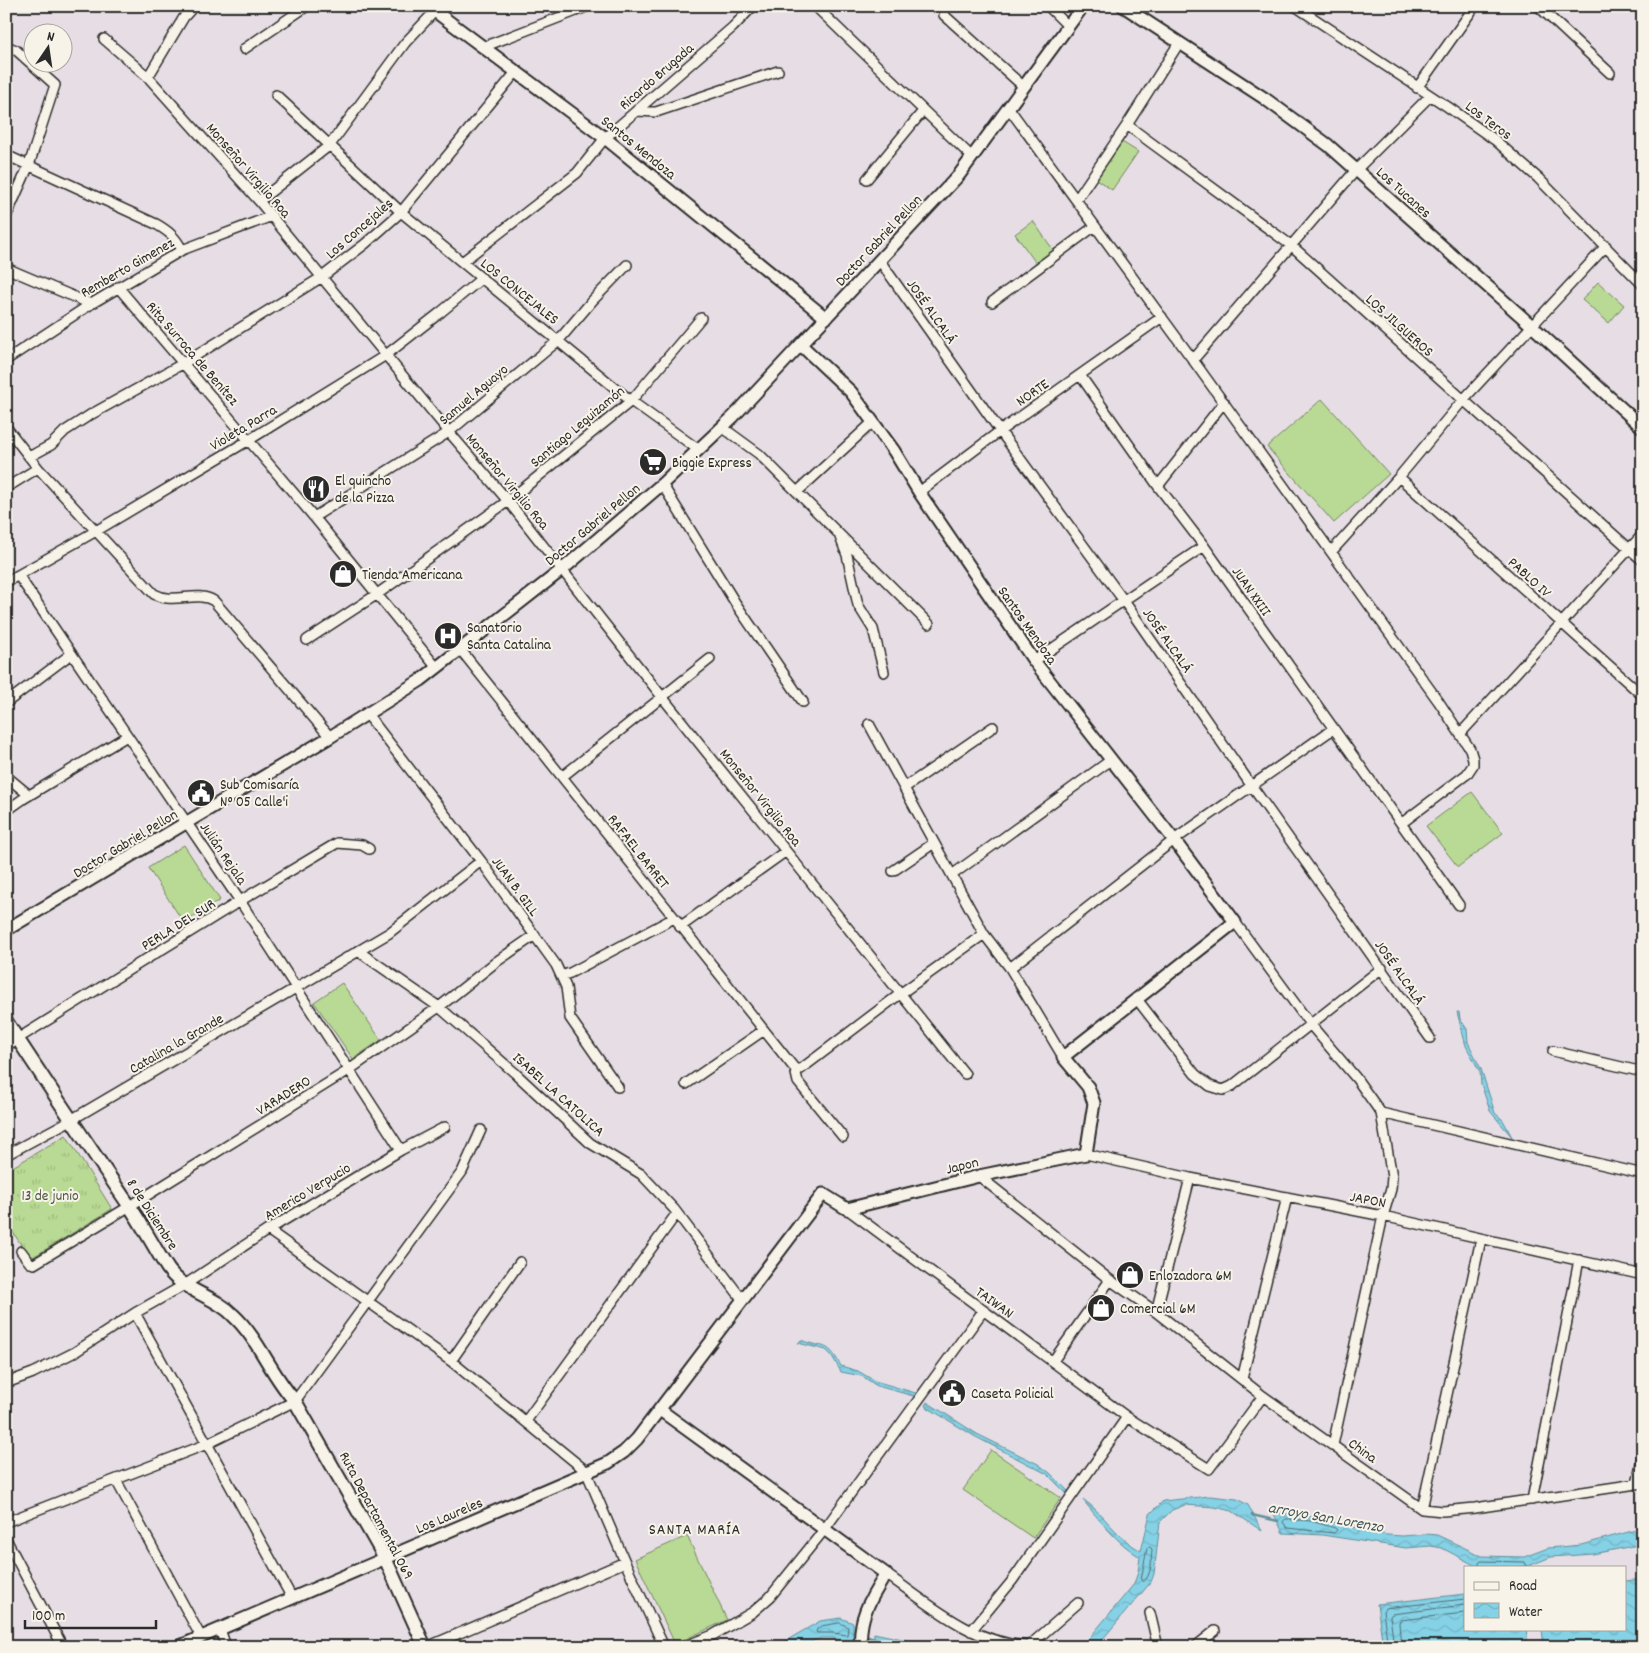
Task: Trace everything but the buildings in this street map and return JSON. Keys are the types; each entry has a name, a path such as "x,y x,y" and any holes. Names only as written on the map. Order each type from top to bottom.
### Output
{"main road":[{"name":"8 de Diciembre","path":"6,1021 130,1206 169,1270 186,1284 216,1301 232,1313 246,1329 280,1382 295,1401"},
{"name":"Ruta Departamental 069","path":"295,1401 385,1558 426,1647"}],"street":[{"path":"148,77 184,17 194,6"},
{"path":"244,49 307,6"},
{"path":"483,46 589,6"},
{"name":"Ricardo Brugada","path":"462,262 577,173 605,138 733,27 753,6"},
{"path":"815,6 972,157"},
{"path":"1048,6 1068,26"},
{"name":"Doctor Gabriel Pellon","path":"6,930 330,737 421,680 563,569 699,450 880,261 959,174 1083,6"},
{"name":"Los Tucanes","path":"1123,6 1264,98 1328,145 1531,325 1643,428"},
{"name":"Los Teros","path":"1296,6 1494,140 1538,178 1643,284"},
{"path":"1418,88 1475,6"},
{"path":"1538,6 1610,73"},
{"path":"259,200 330,145 431,9"},
{"name":"Santos Mendoza","path":"431,9 605,138 826,318"},
{"path":"944,15 1024,87"},
{"name":"Monseñor Virgilio Roa","path":"104,39 148,77 259,200 563,569 663,698 965,1074"},
{"path":"1077,199 1179,43"},
{"path":"6,46 16,50 54,82 29,165 6,217"},
{"name":"Los Concejales","path":"29,457 51,445 65,431 90,415 184,363 322,277 365,244 401,212 516,72"},
{"path":"637,111 656,112 778,72"},
{"name":"LOS CONCEJALES","path":"276,95 401,212 631,401 699,450"},
{"path":"1193,360 1356,170 1430,96"},
{"path":"1008,107 1077,199 1332,551 1440,702 1460,734 1473,759 1471,770 1402,823"},
{"path":"867,179 923,110"},
{"name":"LOS JILGUEROS","path":"1127,125 1292,246 1643,561"},
{"path":"6,156 156,224 178,240 182,250"},
{"name":"Remberto Gimenez","path":"6,360 118,287 182,250 272,216"},
{"path":"992,302 1095,226"},
{"path":"1332,551 1399,477 1463,400 1606,246"},
{"name":"JOSÉ ALCALÁ","path":"880,261 1000,431 1124,601 1251,785 1430,1038"},
{"name":"Samuel Aguayo","path":"314,516 449,432 559,340 592,301 627,265"},
{"path":"6,268 91,304"},
{"name":"Violeta Parra","path":"6,582 249,440 386,355 482,278"},
{"name":"Rita Surroca de Benítez","path":"118,287 314,516 437,668"},
{"name":"NORTE","path":"920,492 1000,431 1162,317"},
{"name":"Santiago Leguizamón","path":"307,640 376,595 508,501 631,401 701,318"},
{"name":"Santos Mendoza","path":"801,344 851,392 894,452 1034,661 1174,840 1235,922"},
{"name":"JUAN XXIII","path":"1080,375 1459,905"},
{"path":"1158,486 1224,402"},
{"path":"797,492 873,422"},
{"path":"6,427 38,468 154,594 162,599 174,600 206,596 214,602 330,737"},
{"path":"722,427 759,454 929,624"},
{"path":"6,488 38,468"},
{"name":"PABLO IV","path":"1399,477 1643,696"},
{"path":"662,484 736,604 803,702"},
{"path":"840,534 847,555 858,606 873,629 884,672"},
{"path":"1460,734 1643,534"},
{"path":"1034,661 1204,546"},
{"name":"Julián Rejala","path":"18,575 240,901 402,1150"},
{"name":"RAFAEL BARRET","path":"460,650 795,1069 798,1082 843,1138"},
{"path":"6,703 71,654"},
{"path":"562,776 710,660"},
{"name":"JUAN B. GILL","path":"367,714 481,862 556,965 566,987 570,1018 618,1087"},
{"path":"869,724 984,934 1010,968 1063,1057 1088,1087 1094,1103 1086,1154"},
{"path":"904,788 993,727"},
{"path":"1010,968 1174,840 1333,730"},
{"path":"6,811 127,736"},
{"path":"952,875 1111,760"},
{"path":"6,776 29,795"},
{"name":"PERLA DEL SUR","path":"6,1046 337,843 362,845 369,848"},
{"path":"893,871 934,843"},
{"path":"680,927 786,851"},
{"name":"Catalina la Grande","path":"6,1155 71,1120 403,924 481,862"},
{"path":"561,976 674,918"},
{"path":"1063,1057 1235,922 1310,1024 1356,1078 1381,1113 1392,1176 1391,1188 1333,1445"},
{"path":"795,1069 801,1068 984,934"},
{"name":"VARADERO","path":"21,1251 30,1263 34,1264 130,1206 349,1070 439,1007 496,962 535,935"},
{"name":"ISABEL LA CATOLICA","path":"358,951 439,1007 515,1072 590,1143 641,1174 677,1213 742,1300"},
{"path":"1136,998 1195,1074 1210,1086 1223,1090 1232,1086 1382,968"},
{"path":"686,1084 764,1030"},
{"path":"1553,1051 1643,1072"},
{"path":"1381,1113 1643,1174"},
{"name":"Americo Verpucio","path":"6,1383 33,1373 75,1352 135,1313 186,1284 268,1230 402,1150 445,1127"},
{"path":"6,1522 207,1444 295,1401 462,1172 480,1130"},
{"name":"Japon","path":"847,1209 979,1176 1086,1154"},
{"name":"JAPON","path":"1086,1154 1190,1178 1384,1216 1643,1274"},
{"name":"China","path":"979,1176 1110,1280 1156,1312 1263,1396 1422,1509"},
{"path":"1156,1312 1190,1178"},
{"name":"Los Laureles","path":"178,1647 608,1463 624,1452 660,1410 822,1194 847,1209"},
{"path":"1242,1379 1287,1197"},
{"name":"TAIWAN","path":"847,1209 1128,1417 1209,1469 1263,1396"},
{"path":"526,1421 677,1213"},
{"path":"268,1230 451,1361 586,1472 664,1647"},
{"path":"1481,1239 1422,1509 1443,1511 1532,1500 1640,1483 1643,1454"},
{"path":"1532,1500 1579,1260"},
{"path":"451,1361 520,1262"},
{"path":"1053,1361 1110,1280"},
{"path":"683,1647 713,1635 753,1612 770,1597 824,1530 983,1311"},
{"path":"135,1313 292,1598"},
{"path":"660,1410 824,1530 970,1631 1000,1642 1017,1646 1029,1646 1078,1603"},
{"path":"970,1631 1012,1581 1128,1417"},
{"path":"116,1480 201,1637"},
{"path":"6,1539 62,1647"},
{"path":"426,1647 625,1562"},
{"path":"861,1644 861,1622 873,1595 886,1574"},
{"path":"1150,1613 1158,1647"},
{"path":"220,1629 226,1647"},
{"path":"1195,1647 1215,1631"}],"green space":[{"path":"1122,142 1138,152 1112,190 1096,179"},
{"path":"1033,221 1054,251 1036,263 1015,234"},
{"path":"1598,282 1624,305 1609,323 1582,300"},
{"path":"1322,399 1389,474 1334,523 1267,447"},
{"path":"1472,792 1503,833 1458,867 1426,826"},
{"path":"184,845 220,900 184,923 148,868"},
{"path":"342,983 381,1040 353,1059 314,1002"},
{"name":"13 de junio","path":"66,1135 112,1209 30,1259 6,1221 6,1171"},
{"path":"991,1450 1061,1498 1033,1538 963,1490"},
{"path":"687,1536 727,1620 675,1644 635,1559"}],"water":[{"path":"1457,1012 1459,1012 1460,1019 1467,1029 1468,1042 1481,1069 1495,1113 1503,1120 1512,1137 1490,1111 1481,1084 1480,1072 1466,1046"},
{"path":"801,1340 828,1349 841,1366 858,1371 875,1381 919,1394 917,1397 877,1386 862,1376 841,1372 832,1356 826,1350 798,1343"},
{"path":"927,1402 977,1434 1038,1464 1070,1493 1069,1496 1047,1474 974,1436 925,1406"},
{"path":"1210,1496 1237,1499 1248,1505 1262,1531 1232,1511 1214,1507 1185,1505 1172,1510 1160,1522 1154,1574 1151,1582 1096,1647 1082,1647 1134,1584 1140,1557 1109,1531 1083,1499 1124,1539 1141,1551 1150,1514 1163,1501"},
{"path":"1273,1512 1312,1517 1387,1535 1437,1535 1482,1556 1524,1557 1548,1548 1581,1545 1643,1528 1643,1544 1593,1554 1551,1557 1528,1566 1480,1566 1474,1565 1442,1548 1431,1546 1406,1548 1322,1535 1283,1533"},
{"path":"1643,1579 1643,1647 1544,1647 1542,1630 1626,1630 1626,1581"},
{"path":"1464,1594 1464,1630 1526,1630 1528,1647 1383,1647 1377,1604"},
{"path":"841,1618 853,1623 853,1643 833,1638 821,1638 798,1647 775,1647 820,1621"},
{"path":"874,1633 907,1640 921,1647 873,1647"}],"waterway":[{"name":"arroyo San Lorenzo","path":"1252,1515 1278,1521"},
{"name":"arroyo San Lorenzo","path":"865,1636 877,1640"}],"place":[{"name":"Biggie Express","path":"653,462"},
{"name":"El quincho de la Pizza","path":"316,489"},
{"name":"Tienda Americana","path":"343,574"},
{"name":"Sanatorio Santa Catalina","path":"448,636"},
{"name":"Sub Comisaría N° 05 Calle'i","path":"201,793"},
{"name":"Enlozadora 6M","path":"1130,1275"},
{"name":"Comercial 6M","path":"1101,1308"},
{"name":"Caseta Policial","path":"952,1393"}],"district":[{"name":"SANTA MARÍA","path":"695,1528"}]}
